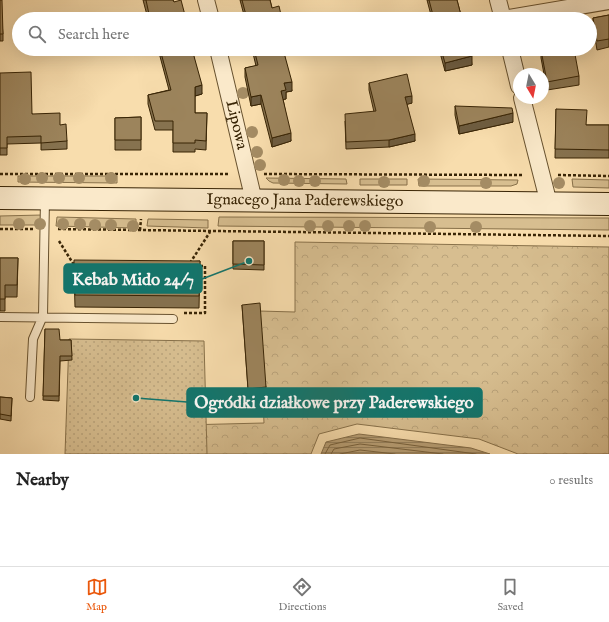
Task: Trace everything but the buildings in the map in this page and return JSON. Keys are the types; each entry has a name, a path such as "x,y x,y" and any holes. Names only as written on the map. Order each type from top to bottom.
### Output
{"main road":[{"name":"Ignacego Jana Paderewskiego","path":"0,198 609,204"}],"street":[{"path":"206,0 209,12"},
{"path":"498,0 501,12"},
{"path":"544,12 609,1"},
{"name":"Lipowa","path":"220,56 254,201"},
{"path":"512,56 515,68"},
{"path":"523,104 549,204"}],"lane":[{"path":"30,397 33,339 42,316 48,229 45,198"},
{"path":"0,317 42,316 173,319"}],"path":[{"path":"0,174 609,176"},
{"path":"0,229 609,236"},
{"path":"48,229 74,265 82,265"},
{"path":"205,266 188,266 210,231"}],"green space":[{"path":"18,176 117,176 117,183 18,182"},
{"path":"266,178 346,179 347,184 273,183"},
{"path":"360,179 407,179 407,185 360,185"},
{"path":"418,179 518,180 517,184 511,186 419,186"},
{"path":"572,179 609,180 609,188 573,187"},
{"path":"42,215 42,225 0,225 0,216"},
{"path":"57,217 136,219 136,228 56,226"},
{"path":"219,217 609,218 609,230 218,226"},
{"path":"148,219 208,220 208,228 147,226"},
{"path":"295,242 609,247 609,454 518,454 479,439 357,424 319,434 311,454 184,454 183,425 264,423 259,311 295,312"},
{"path":"69,339 204,341 207,454 65,454"}],"water":[{"path":"359,434 471,448 490,454 321,454 326,442"}],"place":[{"name":"Kebab Mido 24/7","path":"249,261"},
{"name":"Ogródki działkowe przy Paderewskiego","path":"136,398"}]}
